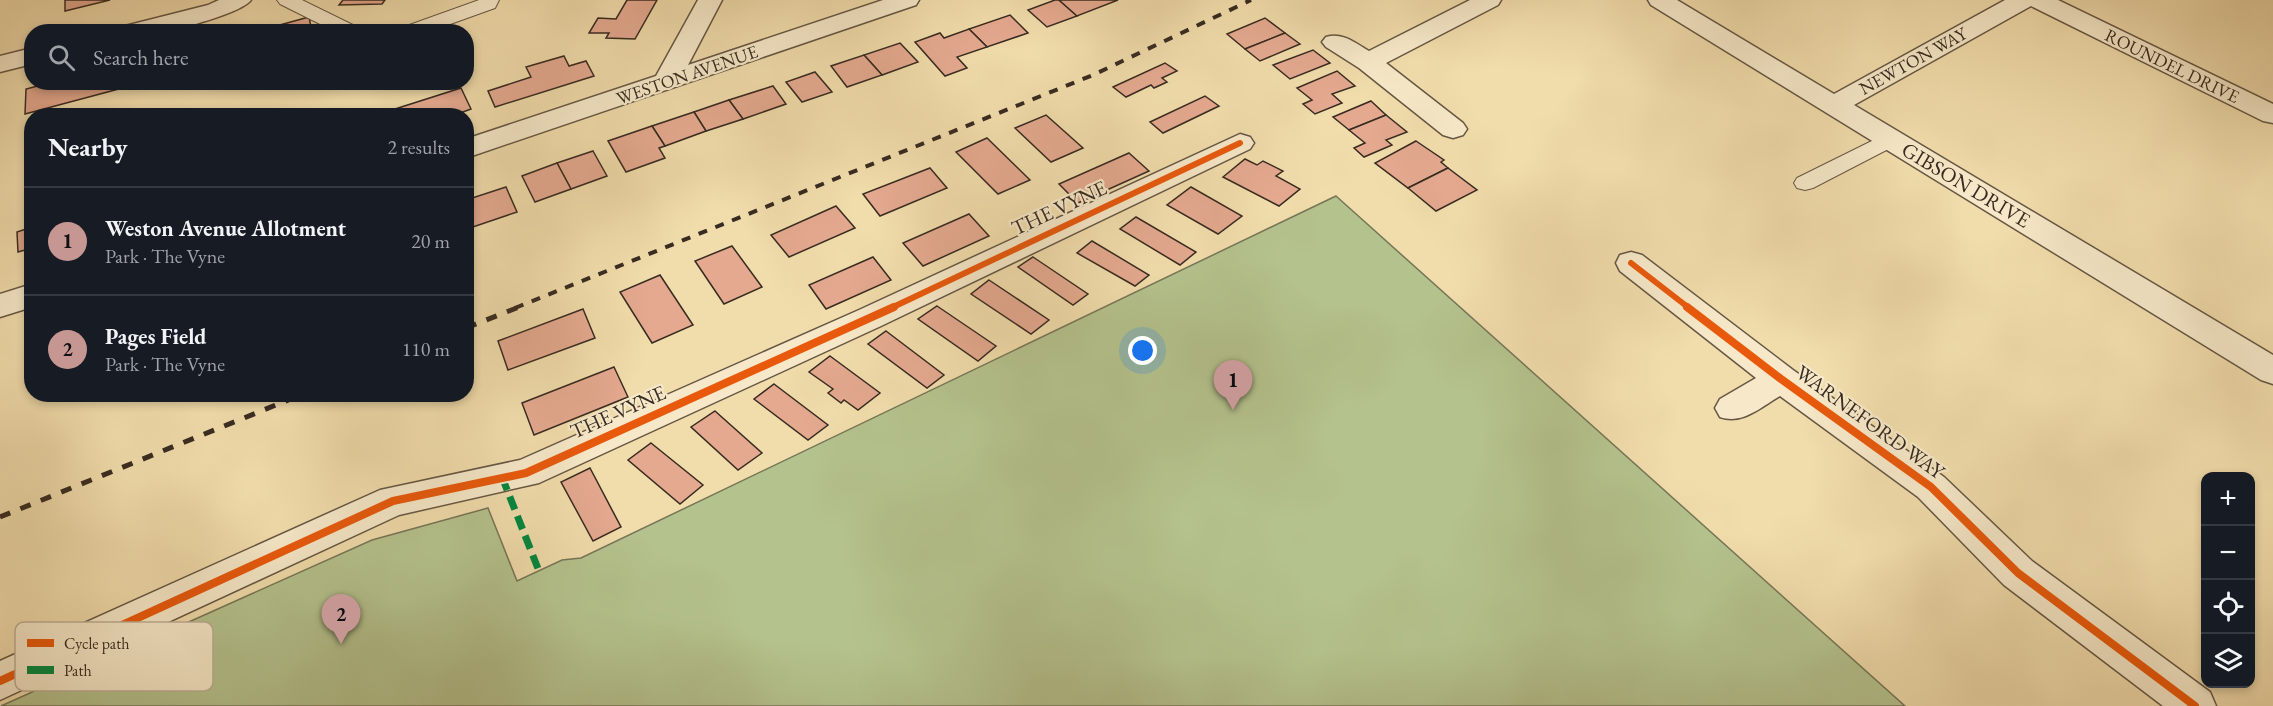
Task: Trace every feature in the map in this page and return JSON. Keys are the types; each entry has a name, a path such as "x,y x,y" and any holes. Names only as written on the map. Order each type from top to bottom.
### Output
{"street":[{"path":"162,24 217,10 239,0"},
{"path":"665,83 710,0"},
{"name":"WESTON AVENUE","path":"474,146 907,0"},
{"path":"1368,62 1489,0"},
{"name":"GIBSON DRIVE","path":"1660,0 2273,371"},
{"name":"NEWTON WAY","path":"1834,105 2024,0"},
{"name":"ROUNDEL DRIVE","path":"2039,0 2273,116"},
{"path":"1335,42 1368,62 1453,129"},
{"path":"0,64 24,58"},
{"name":"THE VYNE","path":"129,622 393,501 526,473 870,318 1240,143"},
{"name":"WARNEFORD WAY","path":"1631,263 1780,379 1931,487 2018,573 2195,706"},
{"path":"0,306 24,298"},
{"name":"WARNEFORD WAY","path":"1732,408 1780,379"},
{"name":"THE VYNE","path":"0,681 15,674"}],"lane":[{"path":"287,0 336,24"},
{"path":"431,24 488,4 489,0"},
{"path":"1805,183 1890,139"}],"green space":[{"path":"1336,196 1905,706 1,706 35,691 213,691 213,622 189,622 372,540 488,508 517,581 562,560 581,558"}],"building":[{"path":"65,0 110,0 65,11"},
{"path":"343,0 385,0 382,4 339,5"},
{"path":"627,0 657,0 635,39 606,38 609,33 589,33 598,18 616,19"},
{"path":"1059,0 1077,16 1047,27 1028,10"},
{"path":"1059,0 1118,0 1077,16"},
{"path":"1010,15 1028,33 987,47 969,29"},
{"path":"309,17 310,24 283,24"},
{"path":"1265,18 1285,33 1245,49 1227,34"},
{"path":"969,29 987,47 957,57 967,68 945,76 915,42 940,33 944,38"},
{"path":"1285,33 1300,44 1260,61 1245,49"},
{"path":"900,43 918,62 882,75 864,55"},
{"path":"1313,50 1330,63 1290,79 1273,65"},
{"path":"864,55 882,75 847,87 831,66"},
{"path":"564,56 569,66 586,61 594,76 495,107 488,91 531,77 526,67"},
{"path":"1165,63 1177,71 1162,78 1167,82 1154,88 1151,85 1126,97 1113,87"},
{"path":"1337,71 1355,86 1332,94 1342,103 1315,114 1303,104 1312,100 1297,88"},
{"path":"815,72 832,92 802,102 786,82"},
{"path":"773,86 786,104 743,119 729,100"},
{"path":"26,90 115,90 48,108 25,108"},
{"path":"455,90 462,90 471,108 398,108"},
{"path":"1205,96 1219,106 1163,133 1150,122"},
{"path":"729,100 743,119 706,131 694,112"},
{"path":"1371,101 1386,115 1349,130 1333,117"},
{"path":"694,112 706,131 665,146 652,126"},
{"path":"1046,115 1083,148 1051,162 1015,128"},
{"path":"1386,115 1407,132 1386,140 1392,145 1364,157 1354,148 1365,143 1349,130"},
{"path":"652,126 665,146 659,148 665,158 626,172 608,141"},
{"path":"987,138 1030,180 998,194 956,152"},
{"path":"1416,141 1444,160 1441,162 1448,168 1408,188 1375,163"},
{"path":"593,151 607,176 571,189 557,163"},
{"path":"1129,153 1149,171 1078,203 1059,184"},
{"path":"1245,159 1257,165 1263,161 1283,171 1276,176 1300,189 1279,206 1223,177"},
{"path":"557,163 571,189 535,202 522,176"},
{"path":"930,168 947,188 880,216 863,194"},
{"path":"1448,168 1477,190 1436,211 1408,188"},
{"path":"506,187 517,212 474,227 474,197"},
{"path":"1191,187 1242,216 1218,234 1167,205"},
{"path":"836,206 855,228 789,257 771,235"},
{"path":"969,214 989,236 923,266 903,243"},
{"path":"1136,217 1196,252 1180,265 1120,229"},
{"path":"24,230 24,250 18,252 17,232"},
{"path":"1092,241 1149,275 1135,286 1077,253"},
{"path":"732,246 762,287 724,304 695,261"},
{"path":"873,257 891,280 826,309 809,285"},
{"path":"1033,257 1088,294 1073,305 1018,267"},
{"path":"660,275 693,325 652,343 620,292"},
{"path":"989,280 1049,320 1031,334 971,294"},
{"path":"937,306 996,346 978,361 918,319"},
{"path":"583,309 595,338 508,370 498,341"},
{"path":"886,331 944,375 927,388 868,344"},
{"path":"830,356 880,393 858,410 844,400 841,403 828,393 833,389 809,372"},
{"path":"614,367 628,397 534,435 522,403"},
{"path":"774,384 828,425 808,440 754,399"},
{"path":"715,411 762,453 738,470 691,427"},
{"path":"651,443 703,485 680,504 628,460"},
{"path":"590,468 621,527 593,541 561,482"}],"railway":[{"path":"515,308 1093,75 1251,0"},
{"path":"474,325 519,307"},
{"path":"0,517 283,402"}],"marked path":[{"path":"502,477 539,571"}],"cycle path":[{"path":"129,622 393,501 526,473 870,318 1240,143"},
{"path":"1631,263 1781,379 1931,487 2018,573 2195,706"},
{"path":"0,681 15,674"}],"place":[{"name":"Weston Avenue Allotment","path":"1233,410"},
{"name":"Pages Field","path":"341,644"}]}
